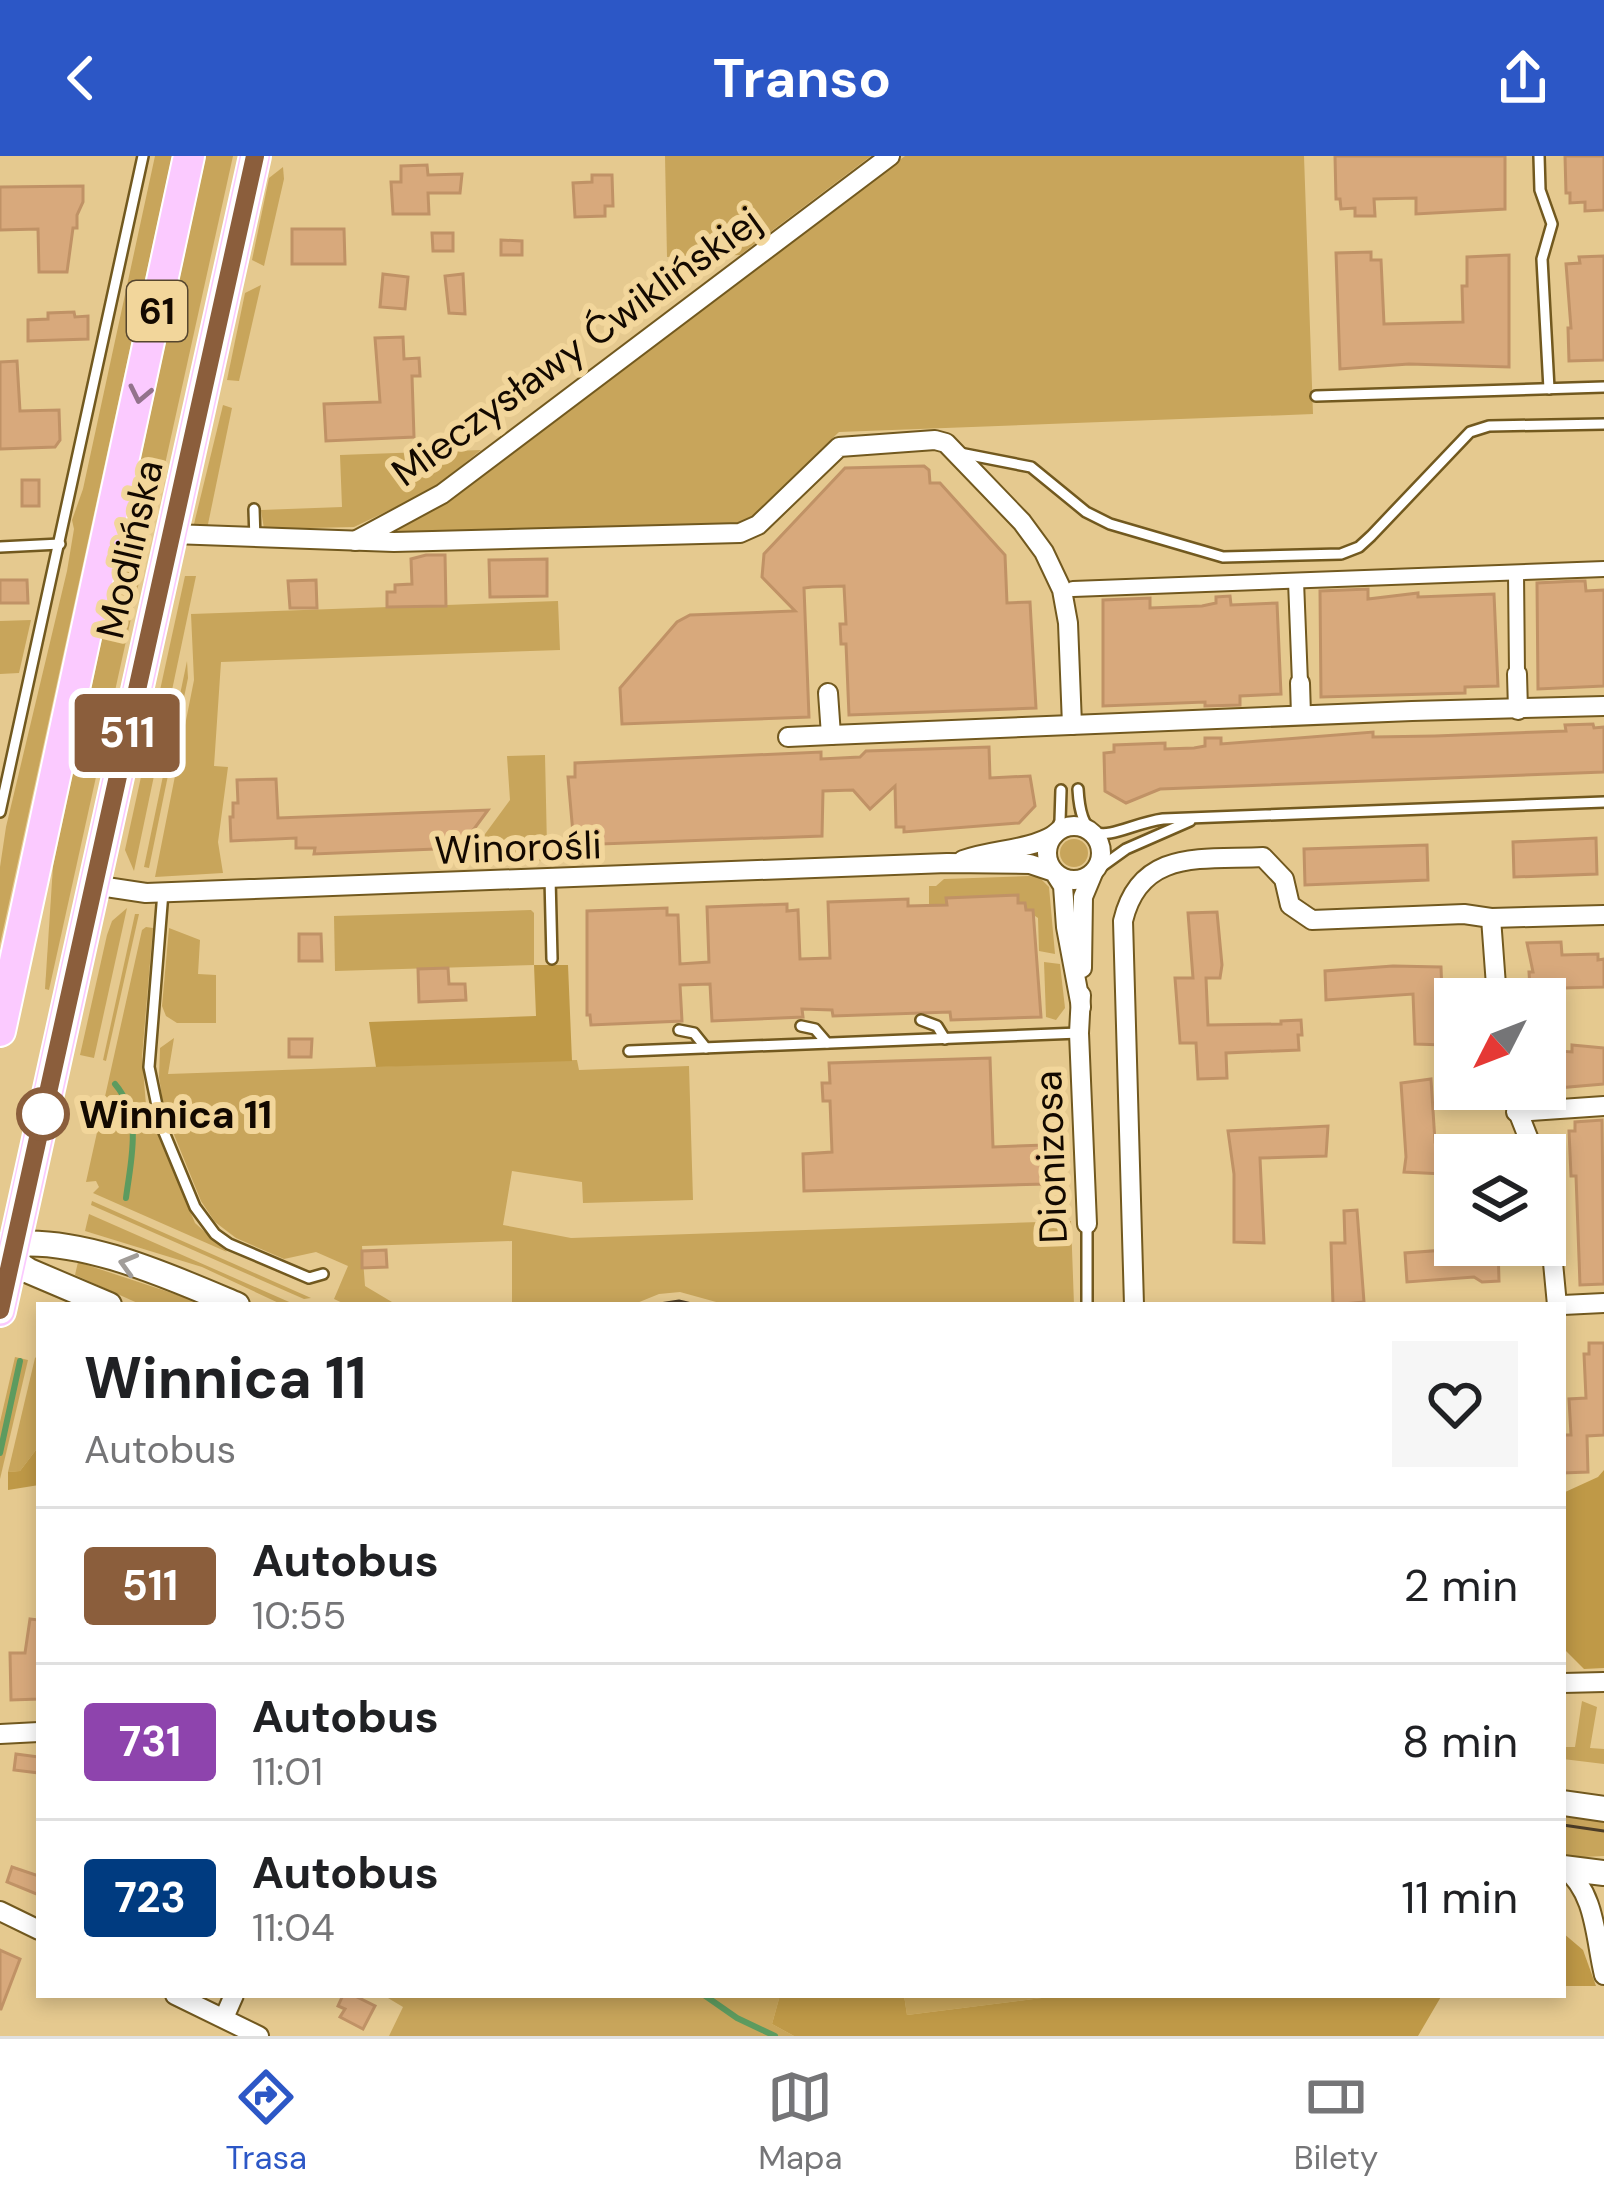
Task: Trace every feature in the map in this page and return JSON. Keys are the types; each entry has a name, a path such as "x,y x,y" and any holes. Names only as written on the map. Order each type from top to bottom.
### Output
{"main road":[{"name":"Modlińska","path":"0,1031 189,156"},
{"name":"Modlińska","path":"0,1313 6,1250 27,1189 255,156"}],"street":[{"name":"Mieczysławy Ćwiklińskiej","path":"355,541 442,494 890,156"},
{"name":"Mieczysławy Ćwiklińskiej","path":"172,534 255,540 502,542 740,533 758,525 839,447 935,440 951,447"},
{"path":"951,447 1022,522 1044,552 1062,590 1072,725"},
{"path":"1073,589 1604,569"},
{"path":"1516,573 1518,710"},
{"path":"1297,580 1301,715"},
{"path":"828,693 831,736"},
{"path":"788,737 1604,706"},
{"path":"1070,826 1089,831 1101,848 1094,873 1074,881 1054,872 1047,854 1054,835 1070,826"},
{"name":"Winorośli","path":"947,863 990,850 1035,845 1054,835"},
{"path":"1134,1302 1123,921 1129,897 1147,874 1174,861 1263,857 1284,878 1290,904 1312,920 1604,915"},
{"name":"Winorośli","path":"93,885 134,893 947,863 1037,865 1054,872"},
{"name":"Dionizosa","path":"1054,872 1064,886 1066,927 1081,1007"},
{"name":"Dionizosa","path":"1087,1224 1078,1033 1083,902 1094,873"},
{"path":"1491,918 1495,978"},
{"path":"1526,1134 1516,1112 1604,1106"},
{"path":"27,1189 28,1210 50,1238 72,1250 155,1272 230,1302"},
{"path":"6,1250 72,1250"},
{"path":"6,1250 63,1285 102,1302"},
{"path":"1555,1266 1560,1302"},
{"path":"0,1313 27,1288 42,1283 63,1285"},
{"path":"1566,1305 1604,1304"},
{"path":"1566,1683 1604,1682"},
{"path":"0,1734 36,1732"},
{"path":"1566,1803 1604,1808"},
{"path":"1566,1868 1604,1874"},
{"path":"1566,1870 1580,1882 1589,1900 1604,1975"},
{"path":"1589,1900 1604,1883"},
{"path":"0,1911 36,1929"},
{"path":"181,1998 260,2036"},
{"path":"224,2018 233,1998"}],"lane":[{"path":"0,812 143,156"},
{"path":"1539,156 1540,190 1552,224 1542,259 1549,389"},
{"path":"1316,396 1604,387"},
{"path":"951,447 1031,467 1086,512 1110,524 1222,557 1341,554 1371,536 1470,432 1489,426 1604,424"},
{"path":"254,509 255,540"},
{"path":"0,548 60,544"},
{"path":"1078,789 1081,818 1089,831 1108,835 1156,820 1604,802"},
{"path":"1054,835 1060,821 1061,790"},
{"path":"1094,873 1126,849 1201,819"},
{"path":"550,878 552,959"},
{"path":"163,892 150,1046 151,1086 161,1125 204,1221 230,1244 309,1278 323,1274"},
{"path":"921,1020 937,1026 945,1039"},
{"path":"801,1026 815,1029 827,1043"},
{"path":"679,1030 694,1033 706,1048"},
{"path":"628,1051 1078,1033"},
{"name":"Dionizosa","path":"1087,1224 1087,1302"}],"shaded area":[{"path":"155,156 172,156 0,944 0,867 6,827 67,571 72,520 83,489"},
{"path":"206,156 233,156 49,990 45,989 53,866"},
{"path":"665,156 871,156 740,255 667,257"},
{"path":"905,156 1304,156 1313,414 839,432 744,524 386,533 445,502"},
{"path":"283,167 264,266 252,260 269,178"},
{"path":"261,285 239,381 227,380 245,293"},
{"path":"223,405 232,408 207,529 194,524"},
{"path":"481,450 430,491 354,527 264,529 261,510 342,507 340,455"},
{"path":"185,576 196,576 134,871 125,850"},
{"path":"558,601 560,650 221,662 214,766 228,767 218,842 223,873 155,877 194,680 191,614"},
{"path":"31,620 19,673 0,674 0,621"},
{"path":"187,661 188,678 149,868 144,867"},
{"path":"545,755 547,847 569,860 463,864 510,800 507,756"},
{"path":"1074,839 1084,843 1088,853 1084,863 1074,867 1064,863 1060,853 1064,843"},
{"path":"1039,877 1049,887 1055,954 1039,951 1038,918 1026,910 1025,903 1018,903 1017,895 947,898 947,911 929,911 929,886 944,879"},
{"path":"127,908 94,1058 80,1055 107,935 112,921"},
{"path":"531,910 534,965 335,971 334,916"},
{"path":"135,914 139,914 106,1061 103,1060"},
{"path":"146,927 153,928 142,1057 146,1105 195,1223 227,1252 93,1193 99,1187 96,1181 86,1182"},
{"path":"169,928 200,940 198,974 216,975 216,1023 177,1023 166,1016 162,1006"},
{"path":"1044,962 1060,964 1065,1008 1056,1020 1046,1017"},
{"path":"534,965 568,965 572,1061 376,1067 369,1022 536,1016"},
{"path":"174,1038 168,1074 577,1060 579,1070 689,1066 693,1200 583,1203 582,1182 512,1171 503,1225 571,1238 1071,1221 1074,1302 716,1302 680,1292 639,1302 512,1302 512,1241 362,1246 365,1286 392,1302 340,1302 334,1299 348,1266 316,1252 284,1259 236,1238 215,1222 201,1201 164,1110 160,1048"},
{"path":"92,1201 311,1298 304,1299 91,1205"},
{"path":"89,1214 289,1302 277,1302 202,1267 85,1231"},
{"path":"78,1262 199,1302 135,1302 75,1275"},
{"path":"15,1357 28,1360 0,1479 0,1422"},
{"path":"35,1358 36,1450 20,1471 8,1472"},
{"path":"36,1450 36,1485 8,1490 8,1472 20,1471"},
{"path":"1604,1470 1604,1668 1584,1669 1566,1651 1566,1492"},
{"path":"1582,1701 1597,1707 1590,1748 1604,1749 1604,1764 1566,1759 1566,1747 1575,1747"},
{"path":"1566,1814 1604,1819 1604,1856 1566,1858"},
{"path":"1566,1936 1583,1950 1596,1986 1566,1986"},
{"path":"388,1998 779,1998 772,2024 794,2036 389,2036 403,2007"},
{"path":"779,1998 904,1998 907,2015 1041,1998 1440,1998 1418,2036 794,2036 772,2024"},
{"path":"904,1998 1041,1998 907,2015"}],"building":[{"path":"1335,156 1505,156 1505,209 1416,214 1416,198 1374,199 1375,216 1355,216 1355,208 1341,209 1336,199"},
{"path":"1565,156 1604,156 1604,210 1585,211 1585,202 1570,203"},
{"path":"427,165 428,175 462,174 460,193 428,193 429,214 393,214 391,182 401,182 401,166"},
{"path":"592,175 612,175 613,206 605,206 605,216 575,217 573,183 592,182"},
{"path":"83,186 67,272 39,272 38,229 0,230 0,187"},
{"path":"292,229 344,229 345,264 292,264"},
{"path":"432,233 453,233 453,251 433,251"},
{"path":"501,240 522,241 522,255 501,255"},
{"path":"1371,252 1371,260 1381,260 1384,324 1463,322 1467,257 1509,255 1509,367 1409,364 1340,369 1336,253"},
{"path":"1604,256 1604,360 1569,361 1566,264 1580,263 1579,257"},
{"path":"383,274 408,277 405,309 380,307"},
{"path":"463,274 465,314 449,313 445,276"},
{"path":"74,312 75,317 88,316 88,339 28,341 28,320"},
{"path":"403,337 404,359 419,358 420,376 412,376 414,437 326,441 324,404 380,402 375,338"},
{"path":"17,361 20,411 59,410 60,440 55,447 0,449 0,362"},
{"path":"924,466 930,483 940,483 1005,555 1007,603 1030,602 1036,708 849,715 846,644 841,644 840,624 846,624 844,586 812,587 804,588 809,717 622,724 620,688 677,622 690,615 795,611 762,577 764,554 845,468"},
{"path":"22,480 39,480 39,506 22,506"},
{"path":"445,555 446,606 387,607 387,592 395,592 395,585 412,584 411,559"},
{"path":"547,559 547,596 490,597 489,560"},
{"path":"0,580 27,580 28,603 0,603"},
{"path":"316,580 317,608 290,608 288,581"},
{"path":"1585,581 1586,591 1604,590 1604,686 1538,689 1537,583"},
{"path":"1368,589 1368,599 1418,593 1418,597 1494,594 1498,686 1465,687 1465,693 1321,697 1320,591"},
{"path":"1230,596 1231,605 1277,603 1281,694 1240,696 1240,705 1103,706 1103,600 1150,598 1150,608 1202,606 1216,603 1216,597"},
{"path":"1565,725 1604,727 1604,772 1160,789 1126,803 1105,791 1104,753 1114,752 1114,745 1165,743 1165,749 1194,748 1205,746 1205,738 1221,738 1221,744 1373,732 1373,737 1566,731"},
{"path":"989,747 990,778 1030,776 1035,806 1019,823 904,832 904,827 896,827 895,786 870,809 853,790 823,791 822,836 574,845 568,777 575,777 575,763 821,752 821,759 860,757 866,751"},
{"path":"276,779 278,818 488,810 460,848 314,854 315,848 296,848 296,838 231,841 237,780"},
{"path":"1596,838 1597,874 1514,877 1513,842"},
{"path":"1427,845 1428,880 1305,885 1304,849"},
{"path":"1018,895 1018,903 1033,910 1041,1017 951,1020 950,1012 833,1016 832,1010 802,1009 803,1017 712,1021 710,984 680,985 682,1021 591,1025 587,1015 587,911 667,908 667,915 678,915 680,964 709,962 707,907 787,904 787,911 798,910 800,959 830,958 828,902 908,899 908,906 947,905 946,898"},
{"path":"1217,912 1222,965 1220,978 1206,978 1208,1025 1301,1020 1302,1035 1298,1035 1299,1050 1226,1053 1227,1078 1198,1079 1196,1043 1180,1043 1175,978 1193,978 1188,913"},
{"path":"299,934 321,934 322,961 299,961"},
{"path":"1561,942 1562,955 1598,954 1598,960 1604,959 1604,987 1566,988 1566,978 1529,978 1533,972 1527,943"},
{"path":"1441,967 1441,978 1434,978 1434,1045 1415,1044 1413,994 1326,1000 1325,971"},
{"path":"448,968 449,984 465,984 466,1000 419,1002 418,969"},
{"path":"289,1039 312,1039 311,1057 289,1057"},
{"path":"1572,1045 1604,1048 1604,1084 1566,1087 1566,1052 1572,1052"},
{"path":"990,1058 993,1147 1045,1145 1046,1184 804,1191 803,1154 832,1152 830,1101 823,1101 822,1083 830,1083 829,1063"},
{"path":"1431,1079 1434,1174 1404,1172 1401,1083"},
{"path":"1602,1120 1604,1284 1580,1285 1576,1176 1571,1176 1569,1131 1575,1131 1575,1122"},
{"path":"1328,1126 1326,1156 1260,1158 1264,1243 1234,1242 1234,1174 1228,1131"},
{"path":"1357,1210 1364,1302 1333,1302 1331,1243 1345,1243 1344,1211"},
{"path":"386,1250 387,1267 362,1268 362,1251"},
{"path":"1434,1251 1434,1266 1499,1266 1499,1281 1482,1282 1474,1277 1407,1282 1405,1253"},
{"path":"1589,1343 1604,1343 1604,1435 1587,1436 1588,1472 1566,1473 1569,1399 1586,1398 1584,1354 1589,1354"},
{"path":"30,1619 36,1620 36,1699 11,1700 10,1653 25,1653"},
{"path":"16,1754 36,1757 36,1773 14,1770"},
{"path":"12,1867 36,1875 36,1894 7,1882"},
{"path":"0,1950 20,1959 1,2009 0,2009"},
{"path":"342,1998 359,1998 375,2006 363,2029 340,2017 345,2009 338,2006"}],"waterway":[{"path":"115,1084 132,1124 126,1198"},
{"path":"0,1453 20,1361"},
{"path":"708,1998 775,2036"}],"tram line":[{"path":"672,1302 683,1302"},
{"path":"1566,1825 1604,1831"}],"bus line":[{"name":"511","path":"0,1310 255,156"}],"place":[{"name":"Winnica 11","path":"43,1114"}]}
